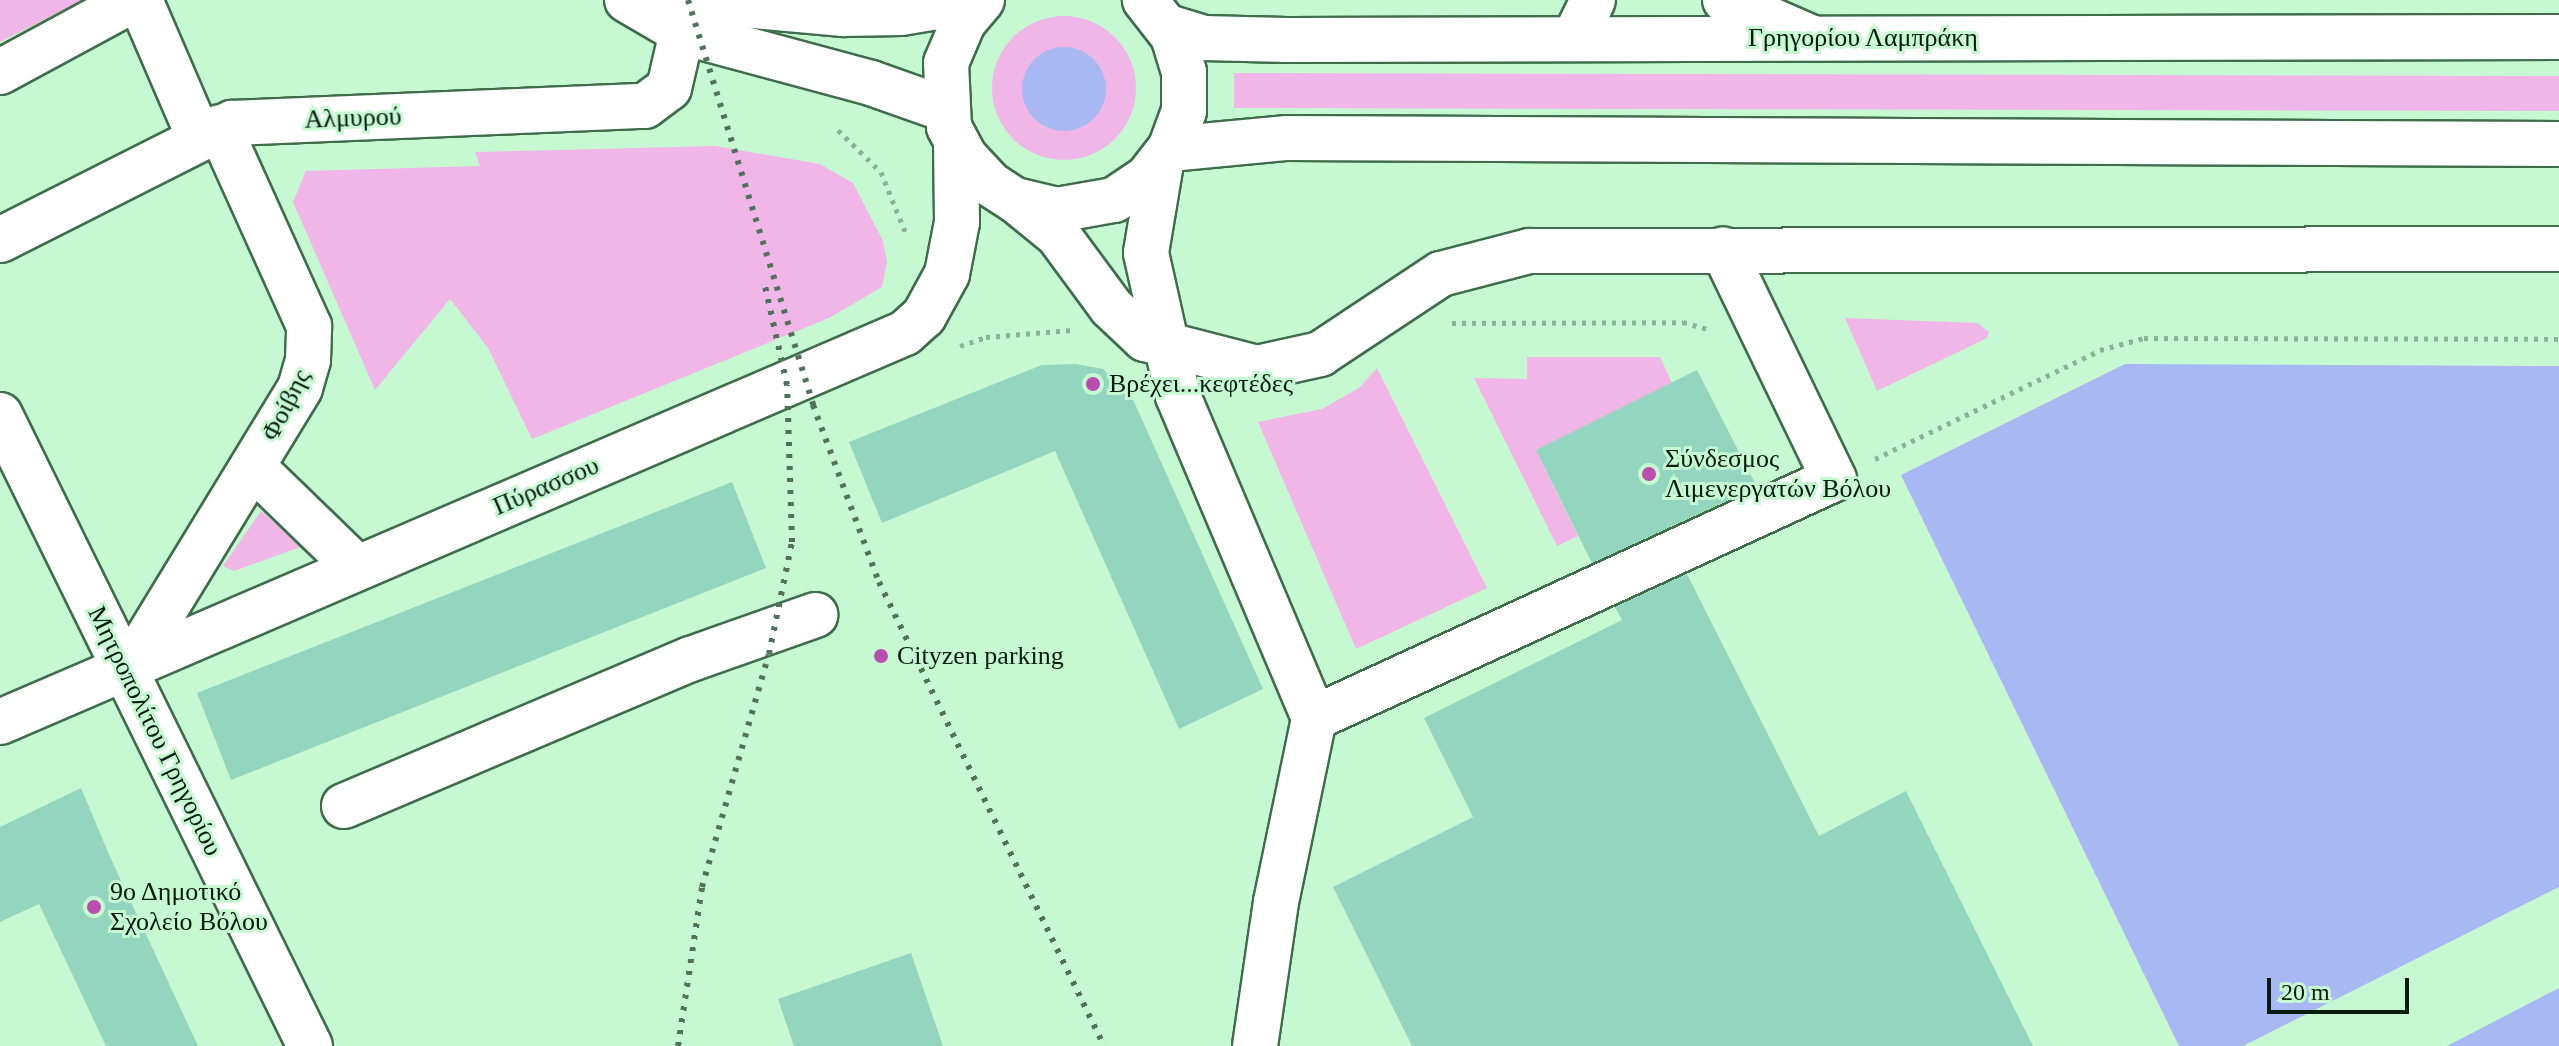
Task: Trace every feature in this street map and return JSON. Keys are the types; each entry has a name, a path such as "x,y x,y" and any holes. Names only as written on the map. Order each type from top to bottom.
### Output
{"street":[{"path":"0,72 133,0"},
{"name":"Φοίβης","path":"128,666 300,388 308,360 309,326 140,0"},
{"path":"627,0 685,16 871,83 951,126 977,173 1058,235 1132,329 1172,349 1248,367 1281,366 1320,354 1424,282 1481,259 1557,249 2559,249"},
{"path":"685,16 861,14 980,0"},
{"name":"Πύρασσου","path":"0,722 355,566 905,333 924,316 947,274 957,222 949,53 963,23 980,0"},
{"path":"1574,39 1593,0"},
{"path":"1725,0 1812,38"},
{"path":"1156,14 1182,62 1186,90 1166,156 1146,253 1172,349 1184,416 1314,718 1276,902 1255,1046"},
{"name":"Γρηγορίου Λαμπράκη","path":"1156,14 1212,38 2559,37"},
{"name":"Αλμυρού","path":"0,240 209,132 645,106 669,88 685,16"},
{"path":"1015,200 1057,210 1095,206 1132,189 1166,156 1287,138 2559,144"},
{"path":"1314,718 1834,479 1723,249"},
{"name":"Μητροπολίτου Γρηγορίου","path":"0,415 128,666 310,1046"},
{"path":"253,467 355,566"},
{"path":"344,806 691,659 815,615"}],"path":[{"path":"838,130 881,172 906,240"},
{"path":"1439,323 1683,322 1721,335"},
{"path":"954,347 986,337 1056,330 1082,334"},
{"path":"1834,479 2100,350 2144,338 2559,339"}],"shaded area":[{"path":"0,0 83,0 0,42"},
{"path":"1064,16 1091,22 1115,37 1130,61 1136,88 1130,115 1115,139 1091,154 1064,160 1037,154 1013,139 998,115 992,88 998,61 1013,37 1037,22"},
{"path":"1234,73 2559,76 2559,111 1234,108"},
{"path":"715,146 820,164 853,183 883,241 887,262 882,287 829,318 532,439 488,348 450,299 375,390 293,202 306,171 480,166 475,152"},
{"path":"1845,318 1978,323 1989,332 1987,338 1877,391"},
{"path":"1527,357 1660,357 1672,383 1536,450 1578,536 1557,546 1474,378 1527,379"},
{"path":"1377,368 1487,588 1356,649 1258,422 1322,409 1359,388"},
{"path":"261,511 303,546 234,571 223,566"}],"water":[{"path":"1064,47 1080,50 1094,59 1103,73 1106,89 1103,105 1094,119 1080,128 1064,131 1048,128 1034,119 1025,105 1022,89 1025,73 1034,59 1048,50"},
{"path":"2125,364 2559,366 2559,887 2243,1046 2179,1046 1901,475"},
{"path":"2559,988 2559,1046 2447,1046"}],"building":[{"path":"1076,364 1103,369 1131,395 1263,689 1179,729 1055,451 882,523 849,442 1042,365"},
{"name":"Σύνδεσμος Λιμενεργατών Βόλου","path":"1697,370 1757,487 1592,563 1536,450"},
{"path":"732,482 766,568 231,780 197,693"},
{"path":"1687,574 1819,836 1906,791 2033,1046 1412,1046 1333,887 1473,817 1424,718 1622,620 1615,607"},
{"path":"81,788 198,1046 106,1046 39,904 0,922 0,827"},
{"path":"911,953 943,1046 794,1046 778,999"}],"railway":[{"path":"688,0 813,405 879,582 1104,1046"},
{"path":"678,1046 702,887 769,654 792,542 787,385 765,286"}],"place":[{"name":"Βρέχει...κεφτέδες","path":"1093,384"},
{"name":"Σύνδεσμος Λιμενεργατών Βόλου","path":"1649,474"},
{"name":"Cityzen parking","path":"881,656"},
{"name":"9ο Δημοτικό Σχολείο Βόλου","path":"94,907"}]}
